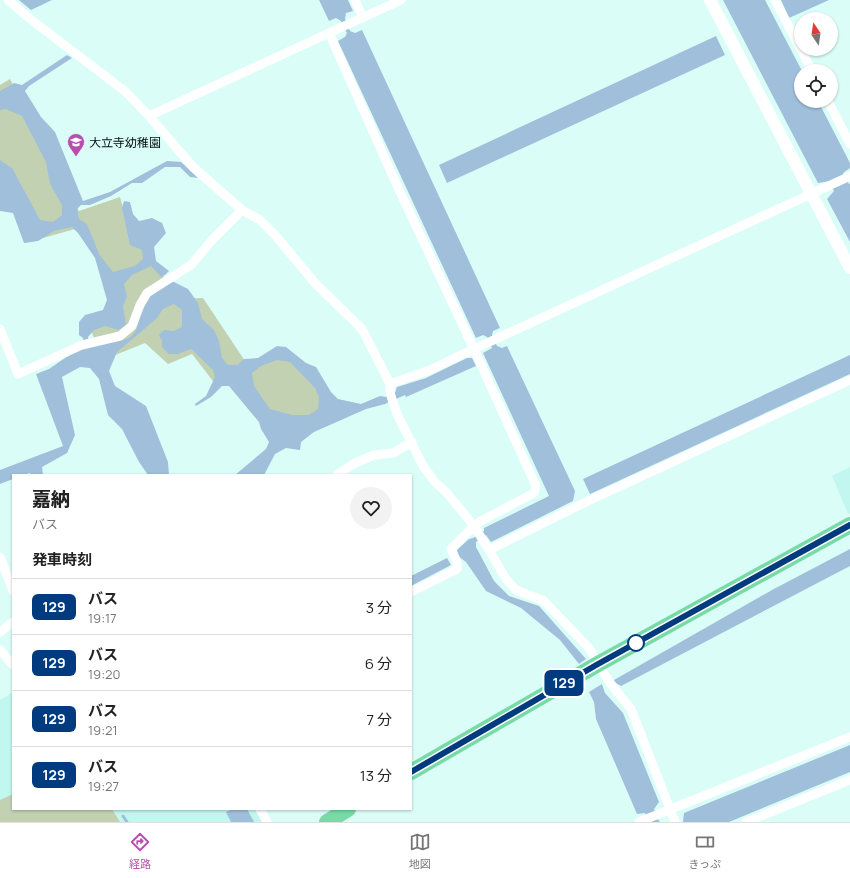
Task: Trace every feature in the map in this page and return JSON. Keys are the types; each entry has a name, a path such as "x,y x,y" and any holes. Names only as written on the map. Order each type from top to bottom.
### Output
{"highway":[{"path":"412,771 598,664 850,525"},
{"path":"326,822 346,814"}],"street":[{"path":"8,0 29,18 126,92 193,167 242,210 260,220 275,235 315,283 362,330 390,388 393,403 398,416 423,466 435,482 447,493 478,533 506,579 516,590 544,601 589,648 610,684 631,709 675,822"},
{"path":"355,0 363,18"},
{"path":"149,116 401,0"},
{"path":"710,0 850,268"},
{"path":"775,0 808,64"},
{"path":"329,33 395,181 474,349 536,486 534,493 481,521 478,533 451,549 457,562 457,568 412,591"},
{"path":"832,108 850,144"},
{"path":"390,388 848,177"},
{"path":"0,329 18,374 82,345 120,336 132,326 140,305 147,293 191,265 213,238 242,210"},
{"path":"489,550 588,501 850,380"},
{"path":"338,474 355,463 374,455 392,452 412,442"},
{"path":"0,557 12,588"},
{"path":"0,632 12,623"},
{"path":"0,650 12,664"},
{"path":"642,821 850,737"},
{"path":"746,822 850,780"},
{"path":"261,810 267,822"}],"shaded area":[{"path":"19,0 52,0 31,10"},
{"path":"319,0 348,0 353,11 346,13 345,19 350,31 355,33 362,30 500,328 493,331 492,335 497,346 502,348 507,346 575,491 573,501 491,542 486,535 476,542 476,547 494,581 509,596 539,606 586,659 579,664 560,640 521,608 486,591 466,562 458,556 457,550 469,539 484,531 484,528 549,496 483,353 492,348 487,337 483,335 476,338 338,41 345,37 347,33 341,21 336,18 329,21"},
{"path":"723,0 765,0 798,64 794,64 794,108 822,108 850,163 850,168 843,173 850,184 850,242 827,199 834,191 830,181 818,183"},
{"path":"781,0 829,0 802,12 794,12 794,16 789,18"},
{"path":"716,36 725,55 447,183 439,165"},
{"path":"67,55 72,58 29,86 25,91 41,117 55,132 83,201 110,192 167,161 181,162 198,178 190,177 180,167 165,167 142,183 132,183 111,196 90,205 81,205 77,209 79,219 87,224 99,254 113,272 135,266 143,259 142,250 130,245 122,208 124,201 130,202 133,214 139,221 152,218 162,223 166,233 154,247 156,261 169,271 161,277 151,266 132,275 124,284 127,296 123,306 126,324 119,330 105,326 94,330 88,337 90,346 117,342 130,337 136,331 142,308 146,300 172,281 188,289 198,303 202,319 214,330 219,341 222,358 228,365 237,365 244,359 258,358 277,346 286,347 306,363 316,367 331,392 338,399 361,404 380,396 386,397 395,393 397,387 426,378 467,358 472,358 476,366 406,397 405,395 385,404 366,409 314,432 301,442 300,450 286,448 275,454 265,474 236,474 266,449 269,442 261,429 259,422 229,386 222,386 211,397 196,406 195,404 206,396 215,377 213,370 191,349 178,354 169,354 162,347 162,341 159,335 164,330 174,331 182,327 182,310 174,304 163,309 156,319 117,352 109,371 115,386 146,406 168,462 169,474 147,474 139,462 122,429 108,415 99,379 90,368 80,367 62,377 75,435 67,453 42,467 43,474 12,474 12,479 0,484 0,470 63,446 36,374 49,369 84,347 83,338 79,335 79,322 85,315 103,310 107,300 95,258 78,233 72,227 54,231 38,241 24,243 13,213 0,211 0,159 12,168 40,220 53,222 62,215 62,205 50,184 46,162 22,116 6,109 0,110 0,91 14,83 22,85","holes":["277,360 290,362 315,388 319,397 318,409 309,415 292,415 270,409 254,386 252,373 261,366"]},
{"path":"850,355 850,374 590,494 583,479"},
{"path":"850,467 850,513 848,514 832,476"},
{"path":"850,549 850,566 621,686 614,680 772,590"},
{"path":"447,558 451,565 412,585 412,576"},
{"path":"602,684 605,693 623,713 659,802 654,809 660,822 648,822 645,813 637,814 596,719 594,702 589,692"},
{"path":"12,693 12,810 258,810 264,822 0,822 0,700"},
{"path":"850,745 850,772 729,822 683,822 684,813"},
{"path":"231,810 248,810 254,822 231,822 226,812"}],"green space":[{"path":"10,79 79,211 120,197 133,243 148,246 175,299 203,298 247,364 290,354 342,414 279,446 230,379 216,385 192,354 168,364 145,343 103,360 86,318 118,309 86,226 25,243 0,179 0,85"},
{"path":"12,794 12,810 113,810 120,822 0,822 0,800"}],"waterway":[{"path":"123,816 127,822"}],"bus line":[{"name":"129","path":"412,771 598,664 850,525"}],"place":[{"name":"大立寺幼稚園","path":"76,157"}]}
